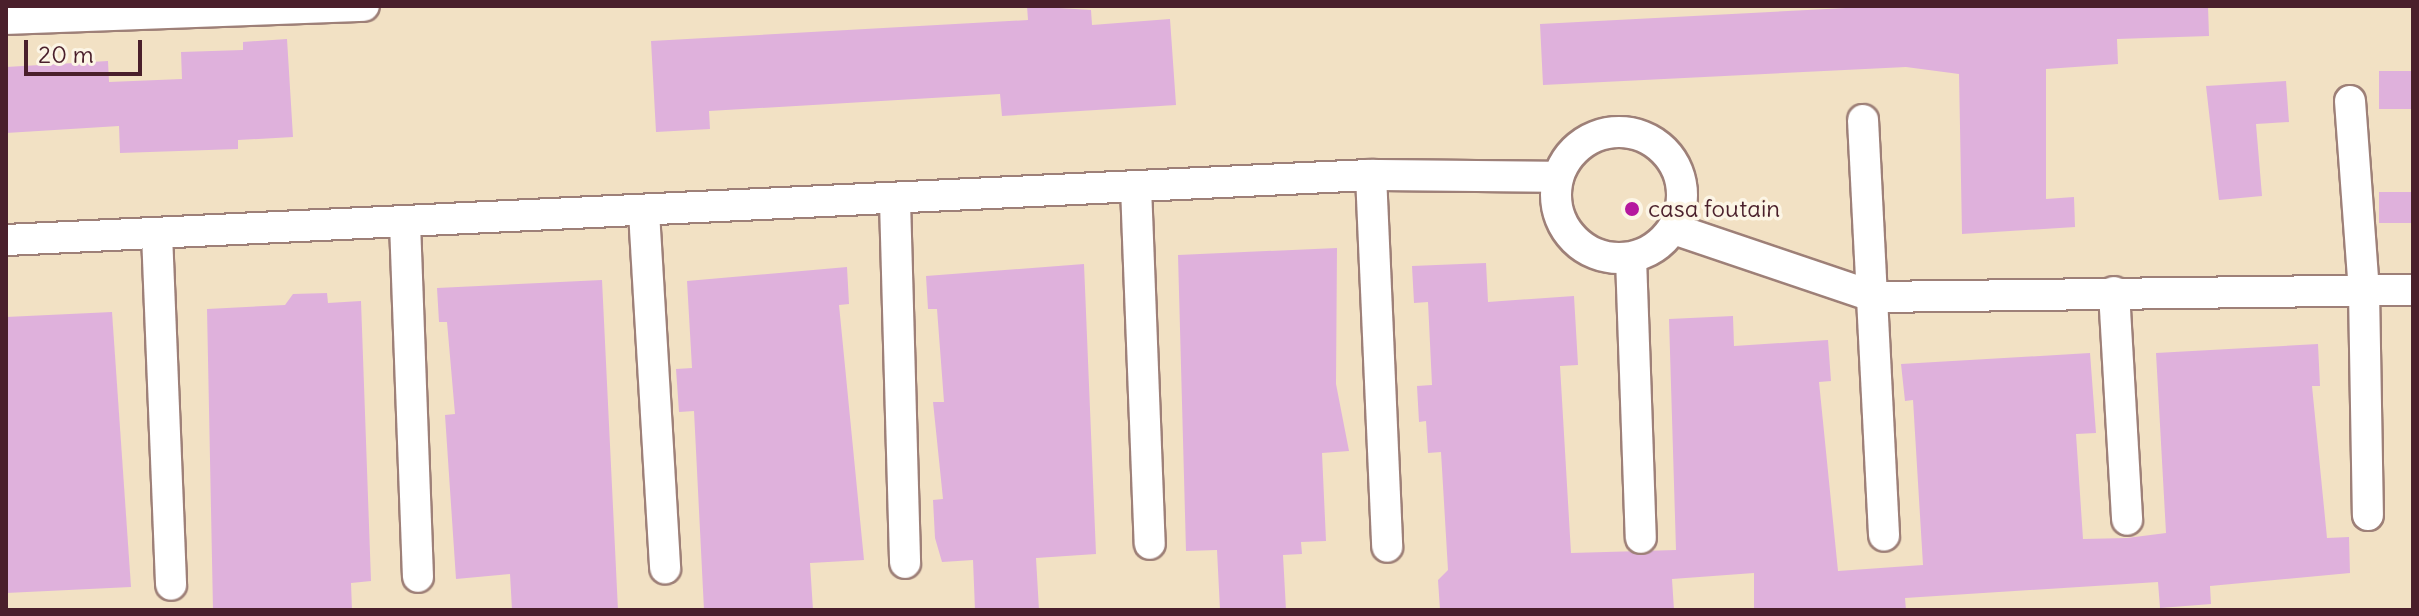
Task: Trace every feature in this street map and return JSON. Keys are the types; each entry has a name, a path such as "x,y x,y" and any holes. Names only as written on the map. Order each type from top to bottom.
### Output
{"street":[{"path":"6,19 364,6"},
{"path":"2350,101 2364,291 2368,515"},
{"path":"1863,120 1875,297 1884,535"},
{"path":"1603,133 1645,137 1676,166 1682,187 1674,229 1631,258 1599,255 1572,238 1560,220 1558,177 1583,142 1603,133"},
{"path":"1371,175 1387,547"},
{"path":"6,240 895,201 1371,175 1558,177"},
{"path":"1136,187 1150,544"},
{"path":"895,201 905,563"},
{"path":"644,212 665,568"},
{"path":"405,223 418,577"},
{"path":"1674,229 1875,297 2413,290"},
{"path":"157,234 171,585"},
{"path":"1631,258 1641,538"},
{"path":"2114,292 2127,520"}],"building":[{"path":"1027,6 1091,10 1092,25 1170,19 1176,105 1002,116 1000,94 709,111 710,129 656,132 651,41 1028,20"},
{"path":"1885,6 2208,6 2209,36 2117,39 2118,64 2046,69 2046,199 2074,197 2075,227 1962,234 1959,74 1906,67 1543,85 1540,24"},
{"path":"287,39 293,137 238,140 238,149 120,153 119,126 6,133 6,67 108,61 109,82 182,79 181,52 243,50 243,42"},
{"path":"2379,71 2413,71 2413,109 2379,109"},
{"path":"2286,81 2289,122 2256,124 2262,196 2219,200 2206,86"},
{"path":"2379,192 2413,192 2413,223 2379,223"},
{"path":"1337,248 1336,384 1349,451 1322,453 1326,541 1301,542 1302,554 1283,555 1286,610 1220,610 1217,550 1186,551 1178,255"},
{"path":"1486,263 1488,302 1574,296 1578,365 1560,366 1571,553 1676,550 1669,319 1733,316 1734,346 1828,340 1831,381 1819,382 1838,571 1923,565 1913,400 1905,401 1901,364 2090,353 2096,433 2076,434 2083,539 2127,538 2166,533 2156,353 2318,344 2320,386 2312,386 2327,538 2349,537 2350,573 2210,586 2211,604 2160,608 2158,582 1905,598 1906,610 1754,610 1754,573 1672,579 1674,610 1440,610 1438,580 1448,570 1441,452 1428,453 1426,421 1419,422 1417,386 1432,385 1428,302 1414,303 1412,266"},
{"path":"1084,264 1096,554 1036,558 1039,610 975,610 973,560 942,562 935,538 933,500 943,499 933,402 944,402 937,309 928,309 926,276"},
{"path":"847,267 849,304 839,305 864,560 810,563 813,610 704,610 694,411 679,412 676,369 692,368 687,281"},
{"path":"602,280 618,610 512,610 510,574 456,579 445,415 455,414 447,322 439,322 437,288"},
{"path":"327,293 328,303 361,301 371,581 351,583 352,610 213,610 207,309 285,305 293,294"},
{"path":"112,312 131,587 6,593 6,317"}],"place":[{"name":"casa foutain","path":"1632,209"}]}
